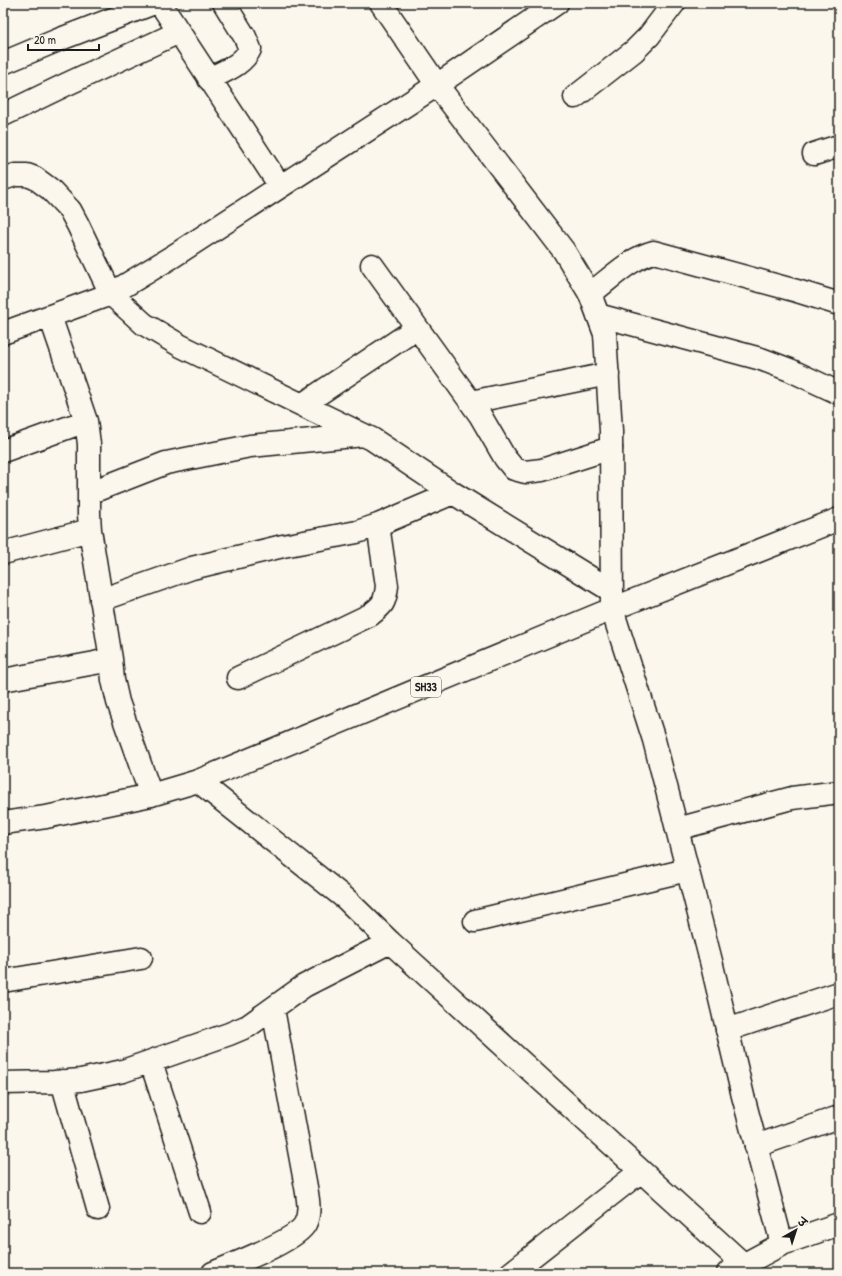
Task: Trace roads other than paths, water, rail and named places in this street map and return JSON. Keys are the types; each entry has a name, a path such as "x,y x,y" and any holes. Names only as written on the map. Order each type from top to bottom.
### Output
{"street":[{"path":"3,63 154,3"},
{"path":"160,3 280,186"},
{"path":"209,79 240,62 247,56 250,49 245,37 224,3"},
{"path":"381,3 437,85 564,251 590,294 605,334 611,448 612,600 654,740 782,1244"},
{"path":"3,333 111,294 175,256 280,186 437,85 557,3"},
{"path":"575,97 634,51 649,36 674,3"},
{"path":"3,115 179,32"},
{"path":"814,154 839,146"},
{"path":"3,179 15,175 26,175 35,178 50,189 70,210 111,294 144,324 181,346 364,435 410,463 612,600"},
{"path":"590,294 634,261 654,252 839,304"},
{"path":"372,264 471,402 505,458 514,469 525,472 542,470 611,448"},
{"path":"598,315 761,359 790,370 839,393"},
{"path":"50,316 86,421 89,444 90,530 102,600 113,680 118,702 151,795"},
{"path":"302,405 417,328"},
{"path":"471,402 608,374"},
{"path":"3,451 86,421"},
{"path":"89,493 166,463 250,446 364,435"},
{"path":"102,600 192,568 284,546 357,532 378,525 453,493"},
{"name":"SH33","path":"3,823 46,817 151,795 198,781 612,600 839,519"},
{"path":"238,678 370,615 381,606 386,596 387,586 378,525"},
{"path":"3,553 90,530"},
{"path":"3,680 111,659"},
{"path":"198,781 346,899 390,942 642,1171 740,1270 782,1244 839,1224"},
{"path":"677,829 792,798 839,792"},
{"path":"475,921 687,870"},
{"path":"3,1083 81,1080 123,1071 229,1034 248,1026 304,986 390,942"},
{"path":"3,981 141,958"},
{"path":"727,1030 839,994"},
{"path":"213,1273 278,1245 295,1235 305,1224 310,1209 273,1009"},
{"path":"151,1062 200,1212"},
{"path":"62,1081 98,1209"},
{"path":"756,1146 839,1117"},
{"path":"511,1273 642,1171"}]}
